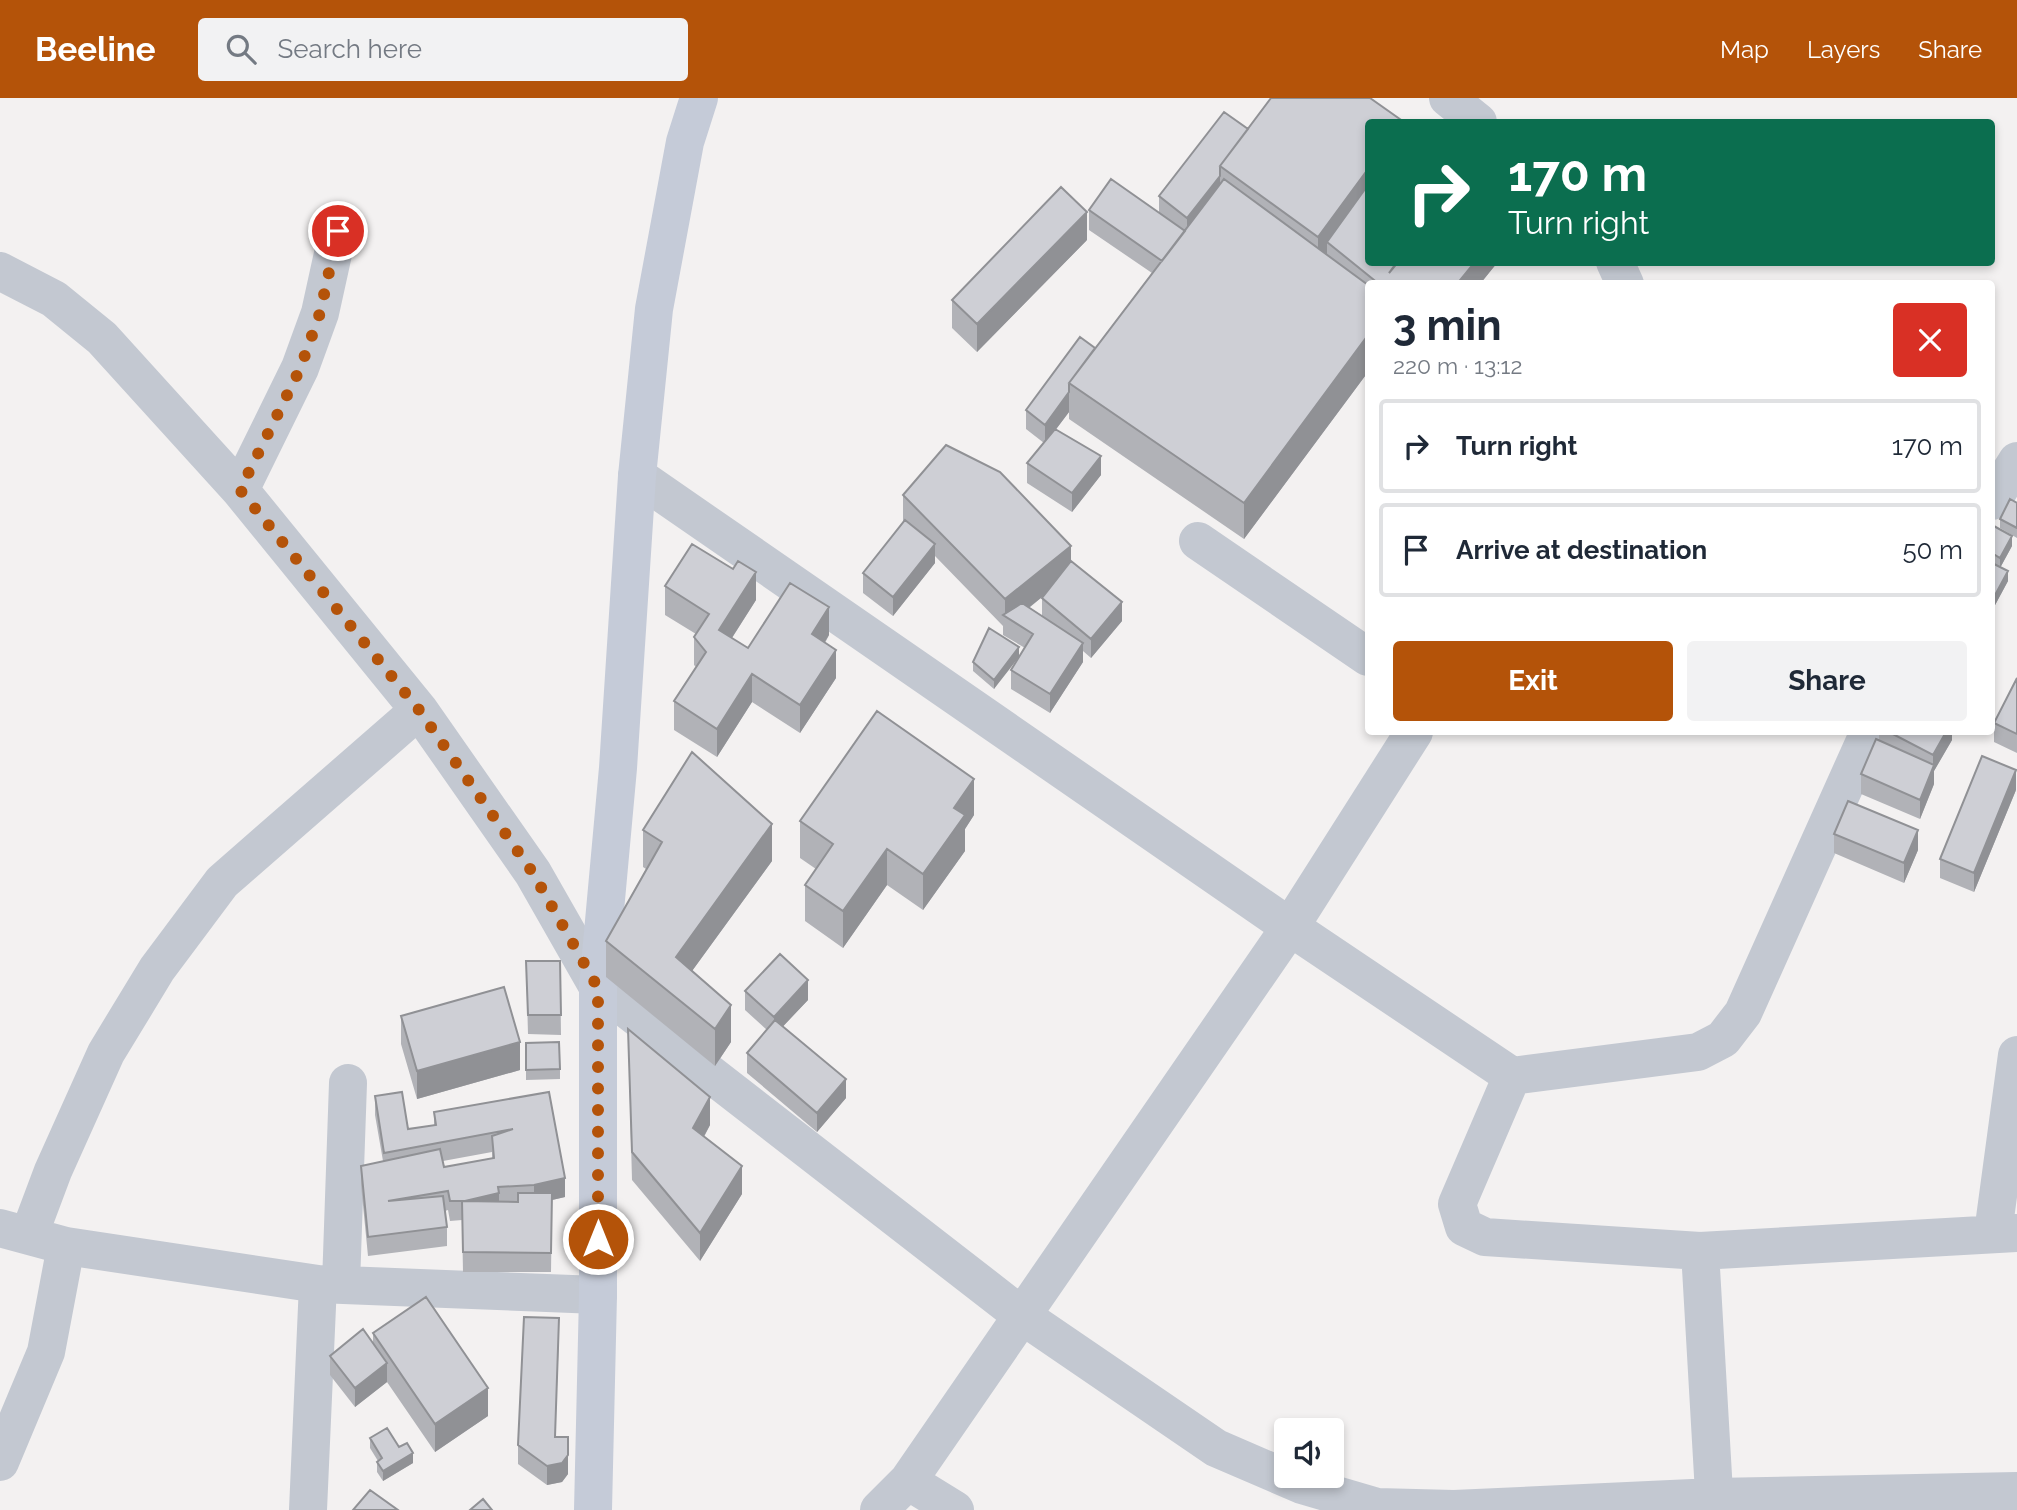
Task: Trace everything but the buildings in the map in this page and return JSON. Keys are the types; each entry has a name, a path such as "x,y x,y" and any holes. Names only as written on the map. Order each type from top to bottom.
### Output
{"main road":[{"path":"593,1510 598,1295 598,988 618,768 637,476 654,309 685,142 699,98"}],"street":[{"path":"1448,98 1474,119"},
{"path":"240,490 300,369 320,313 338,231"},
{"path":"0,271 54,299 102,338 240,490 419,710 533,873 598,988 1021,1315 1216,1448 1301,1485 1377,1507 1454,1509 2008,1498"},
{"path":"1995,496 2017,461"},
{"path":"637,476 1290,927 1512,1076 1698,1052 1723,1039 1743,1013 1867,735"},
{"path":"1198,541 1365,655"},
{"path":"419,710 222,881 158,968 106,1053 53,1171 14,1232 66,1246 329,1284 598,1295"},
{"path":"879,1510 908,1481 1290,927 1412,735"},
{"path":"1512,1076 1457,1204 1464,1227 1485,1237 1700,1251 2005,1233 2017,1055"},
{"path":"308,1510 348,1083"},
{"path":"0,1462 46,1352 66,1246"},
{"path":"1700,1251 1714,1504"},
{"path":"908,1481 955,1510"}],"route":[{"path":"338,231 320,313 300,369 240,490 419,710 533,873 598,988 598,1239"}]}
